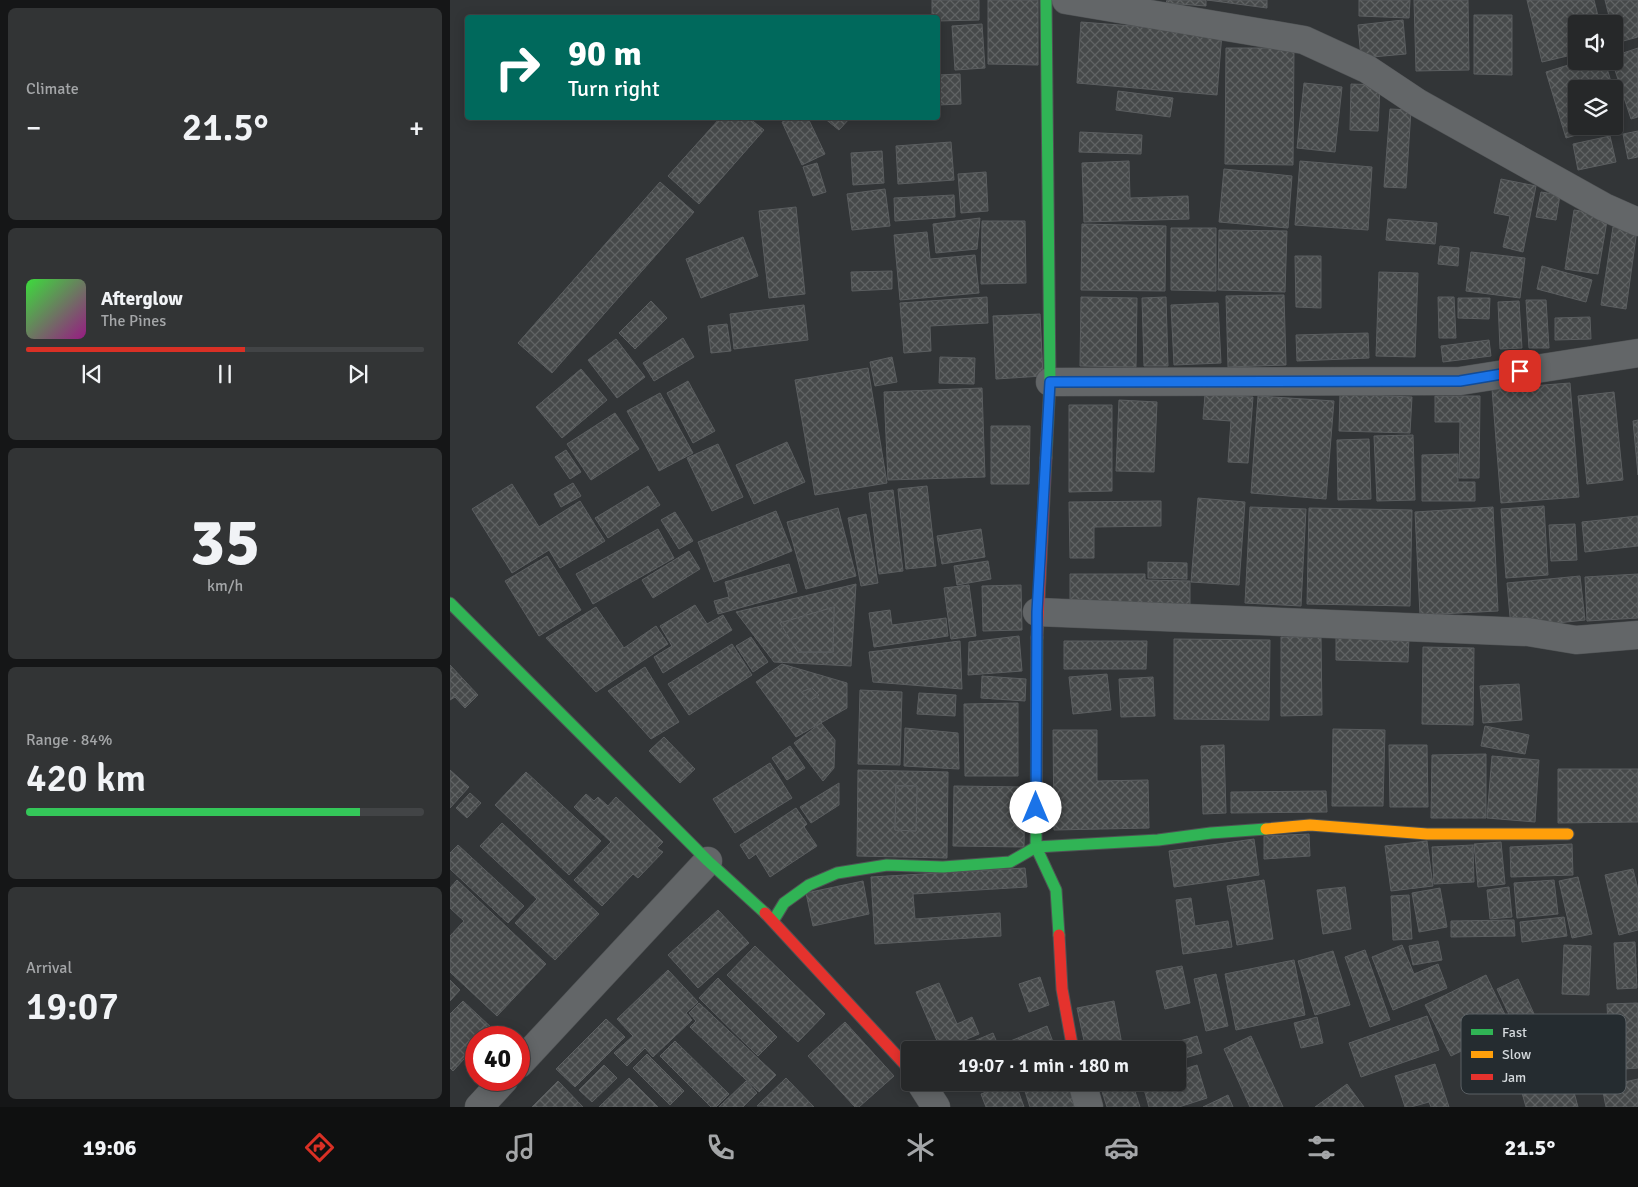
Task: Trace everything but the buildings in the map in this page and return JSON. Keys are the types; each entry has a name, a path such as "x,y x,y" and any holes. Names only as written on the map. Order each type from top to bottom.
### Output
{"street":[{"path":"1046,0 1050,382 1037,612 1036,847 1056,890 1062,989 1071,1041"},
{"path":"1066,0 1304,40 1367,69 1418,103 1604,207 1638,222"},
{"path":"1050,382 1460,381 1638,353"},
{"path":"450,603 708,861 773,920 901,1060"},
{"path":"1037,612 1528,632 1576,640 1638,635"},
{"path":"773,920 784,903 809,885 837,873 887,865 943,867 1010,862 1036,847 1158,840 1211,833 1310,825 1427,834 1568,834"},
{"path":"530,1052 708,861"},
{"path":"479,1107 494,1091"},
{"path":"926,1091 936,1107"},
{"path":"1085,1091 1089,1107"}],"traffic: fast":[{"path":"1046,0 1050,382 1046,458"},
{"path":"450,603 708,861 765,913"},
{"path":"1037,638 1036,847 1056,890 1059,935"},
{"path":"773,921 784,903 809,885 837,873 887,865 943,867 1010,862 1036,847 1158,840 1211,833 1266,829"}],"traffic: slow":[{"path":"1266,829 1310,825 1427,834 1568,834"}],"traffic: jam":[{"path":"1037,638 1046,458"},
{"path":"765,913 901,1060"},
{"path":"1059,935 1062,989 1071,1041"}],"route":[{"path":"1036,808 1037,612 1050,382 1460,381 1520,371"}]}
